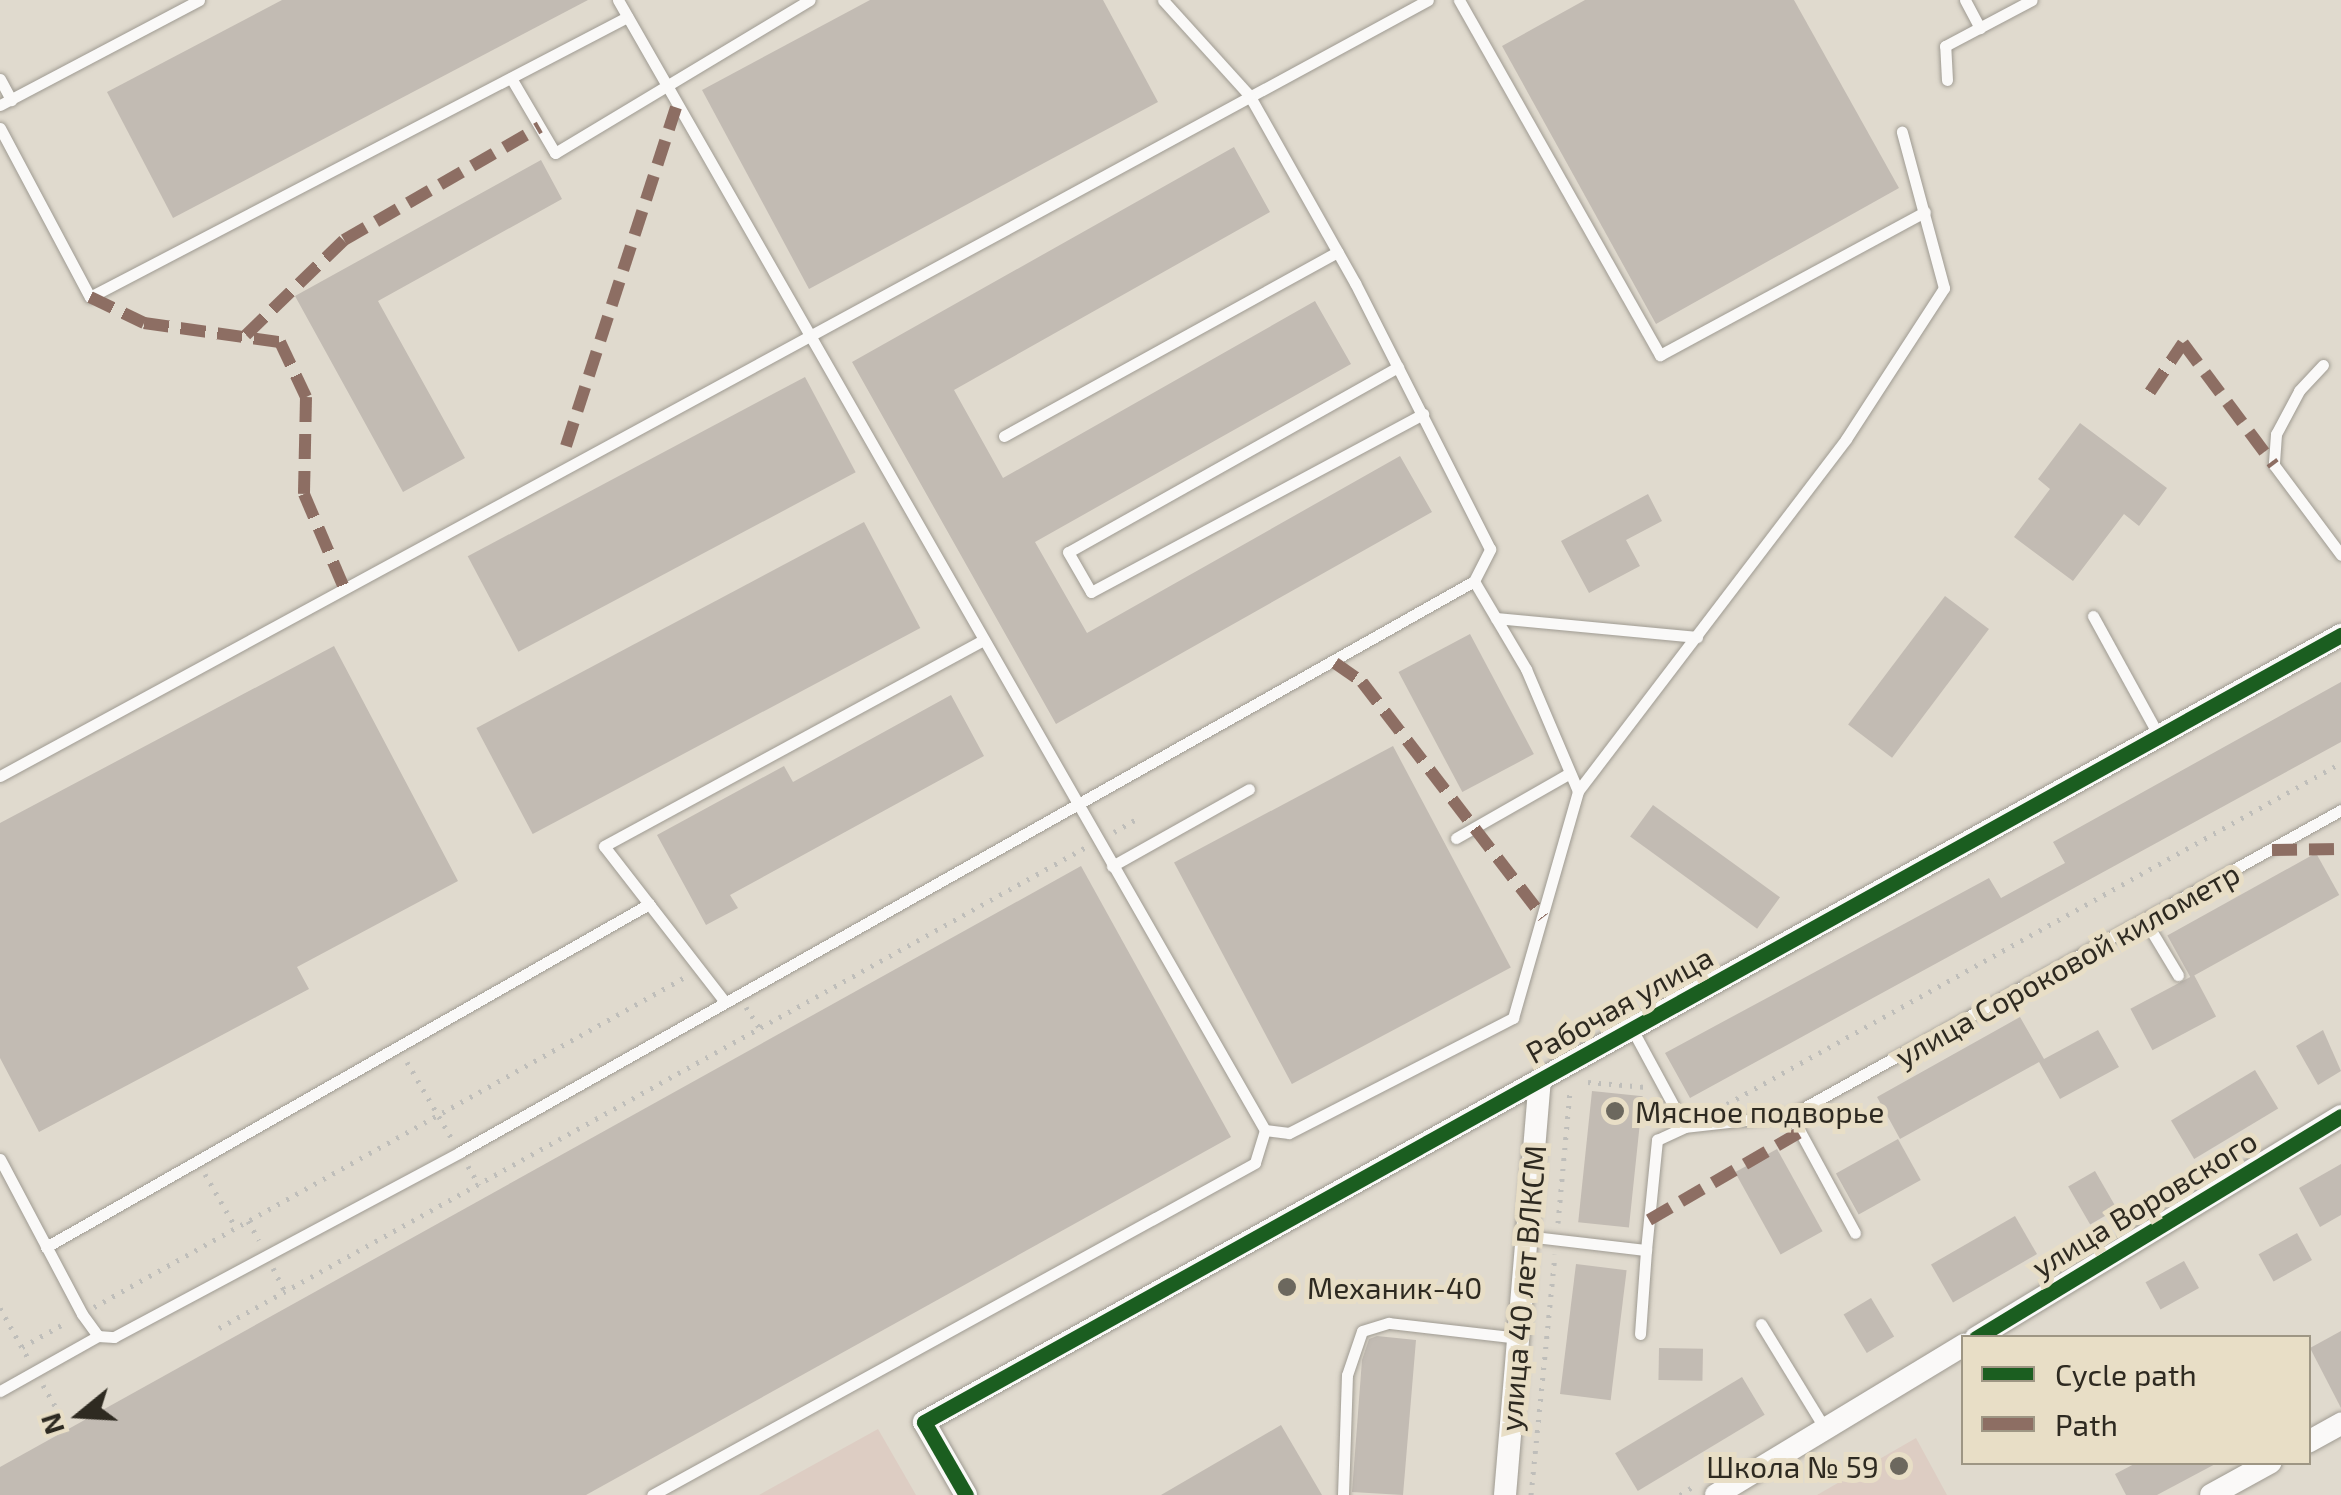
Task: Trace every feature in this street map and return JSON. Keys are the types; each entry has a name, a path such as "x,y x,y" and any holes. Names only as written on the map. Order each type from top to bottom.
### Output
{"street":[{"name":"Рабочая улица","path":"958,1491 924,1422 2341,635"},
{"name":"улица 40 лет ВЛКСМ","path":"1505,1495 1540,1080"},
{"name":"улица Воровского","path":"1981,1335 2341,1116"},
{"path":"1716,1495 1961,1347"},
{"path":"2311,1440 2341,1424"},
{"path":"2212,1495 2266,1465"}],"lane":[{"path":"0,78 6,102 199,0"},
{"path":"618,0 981,641 1265,1130 1255,1163 1222,1183 652,1495"},
{"path":"510,78 555,153 810,0"},
{"path":"0,1391 98,1336 114,1337 166,1314 1474,581 1490,549 1338,252 1249,94 1163,0"},
{"path":"0,776 1428,0"},
{"path":"1459,0 1660,355 1925,212"},
{"path":"1965,0 1980,28"},
{"path":"1947,80 1945,46 2032,0"},
{"path":"0,128 90,297 627,17"},
{"path":"1265,1130 1289,1132 1513,1018 1578,791 1846,439 1944,288 1902,132"},
{"path":"1004,436 1338,252"},
{"path":"1398,366 1068,552 1091,592 1422,414"},
{"path":"2323,366 2299,391 2276,434 2274,466 2341,556"},
{"path":"1474,581 1496,618 1578,791"},
{"path":"2093,616 2159,736"},
{"path":"1496,618 1697,637"},
{"path":"725,1002 604,846 981,641"},
{"path":"1456,838 1570,773"},
{"path":"1112,866 1249,789"},
{"name":"улица Сороковой километр","path":"1791,1116 2146,922 2341,810"},
{"path":"46,1246 649,904"},
{"path":"2146,922 2178,975"},
{"path":"1632,1029 1685,1127"},
{"path":"1640,1334 1658,1140 1685,1127 1791,1116 1855,1234"},
{"path":"0,1159 82,1314 98,1336"},
{"path":"1526,1236 1646,1250"},
{"path":"1343,1495 1347,1375 1362,1330 1389,1324 1518,1338"},
{"path":"1762,1324 1825,1429"}],"path":[{"path":"1720,1108 2341,763"},
{"path":"219,1328 1134,820"},
{"path":"22,1347 700,969"},
{"path":"738,995 760,1028"},
{"path":"397,1046 479,1184"},
{"path":"196,1161 236,1228"}],"shaded area":[{"path":"878,1429 916,1495 759,1495"},
{"name":"Школа № 59","path":"1916,1438 1947,1495 1817,1495"}],"building":[{"path":"282,0 588,0 173,218 107,92"},
{"path":"870,0 1103,0 1158,102 809,289 702,90"},
{"path":"1585,0 1794,0 1899,188 1656,324 1502,46"},
{"path":"1234,147 1270,212 954,390 1003,478 1315,301 1351,364 1035,542 1087,633 1400,456 1432,512 1056,724 852,362"},
{"path":"541,160 562,199 378,301 465,458 403,492 295,296"},
{"path":"805,377 856,472 518,652 468,556"},
{"path":"2080,423 2167,488 2139,526 2124,514 2073,581 2014,537 2050,489 2038,479"},
{"path":"1648,494 1662,521 1626,540 1640,566 1589,593 1561,541"},
{"path":"864,522 920,628 533,834 476,728"},
{"path":"1945,596 1989,629 1892,758 1848,725"},
{"path":"1470,634 1534,754 1462,792 1398,672"},
{"path":"334,646 458,881 297,967 309,989 39,1132 0,1058 0,823"},
{"path":"2341,682 2341,742 1690,1098 1665,1053 1989,878 2001,898 2065,863 2053,842"},
{"path":"951,695 984,756 730,895 738,908 706,925 657,835 784,766 793,782"},
{"path":"1393,746 1511,968 1292,1084 1174,862"},
{"path":"1653,805 1780,897 1757,929 1630,837"},
{"path":"2316,853 2339,895 2191,977 2167,935"},
{"path":"1081,866 1231,1137 586,1495 0,1495 0,1467"},
{"path":"2194,975 2216,1016 2152,1050 2130,1009"},
{"path":"2020,1017 2044,1059 2098,1030 2119,1067 2060,1099 2039,1062 1900,1139 1877,1097"},
{"path":"2323,1030 2341,1071 2318,1085 2296,1046"},
{"path":"2255,1070 2278,1109 2194,1159 2171,1120"},
{"path":"1592,1091 1643,1096 1629,1228 1578,1222"},
{"path":"1898,1139 1921,1180 1859,1215 1836,1173"},
{"path":"1777,1149 1823,1231 1781,1254 1735,1172"},
{"path":"2341,1164 2341,1215 2320,1227 2299,1188"},
{"path":"2095,1171 2117,1209 2090,1225 2068,1186"},
{"path":"2015,1216 2037,1254 1953,1303 1931,1264"},
{"path":"2297,1233 2312,1260 2274,1281 2259,1254"},
{"path":"2184,1261 2199,1288 2161,1309 2146,1282"},
{"path":"1576,1264 1627,1270 1611,1400 1560,1394"},
{"path":"1871,1298 1894,1337 1867,1353 1844,1314"},
{"path":"2341,1331 2341,1408 2311,1350"},
{"path":"1377,1336 1416,1340 1403,1495 1352,1492 1362,1360 1369,1339"},
{"path":"1659,1348 1703,1349 1702,1381 1658,1380"},
{"path":"1742,1377 1765,1415 1638,1491 1615,1453"},
{"path":"1281,1425 1322,1495 1161,1495"},
{"path":"2132,1465 2213,1465 2157,1495 2126,1495 2115,1474"}],"marked path":[{"path":"566,446 676,107"},
{"path":"246,335 344,240 540,127"},
{"path":"90,297 144,323 280,342 306,397 304,494 345,590"},
{"path":"2150,392 2183,343 2274,465"},
{"path":"1335,663 1362,682 1543,917"},
{"path":"2272,850 2341,849"},
{"path":"1649,1220 1800,1132"}],"cycle path":[{"path":"966,1495 924,1422 2341,635"},
{"path":"1981,1335 2341,1116"}],"place":[{"name":"Мясное подворье","path":"1615,1111"},
{"name":"Механик-40","path":"1287,1287"},
{"name":"Школа № 59","path":"1899,1466"}]}
